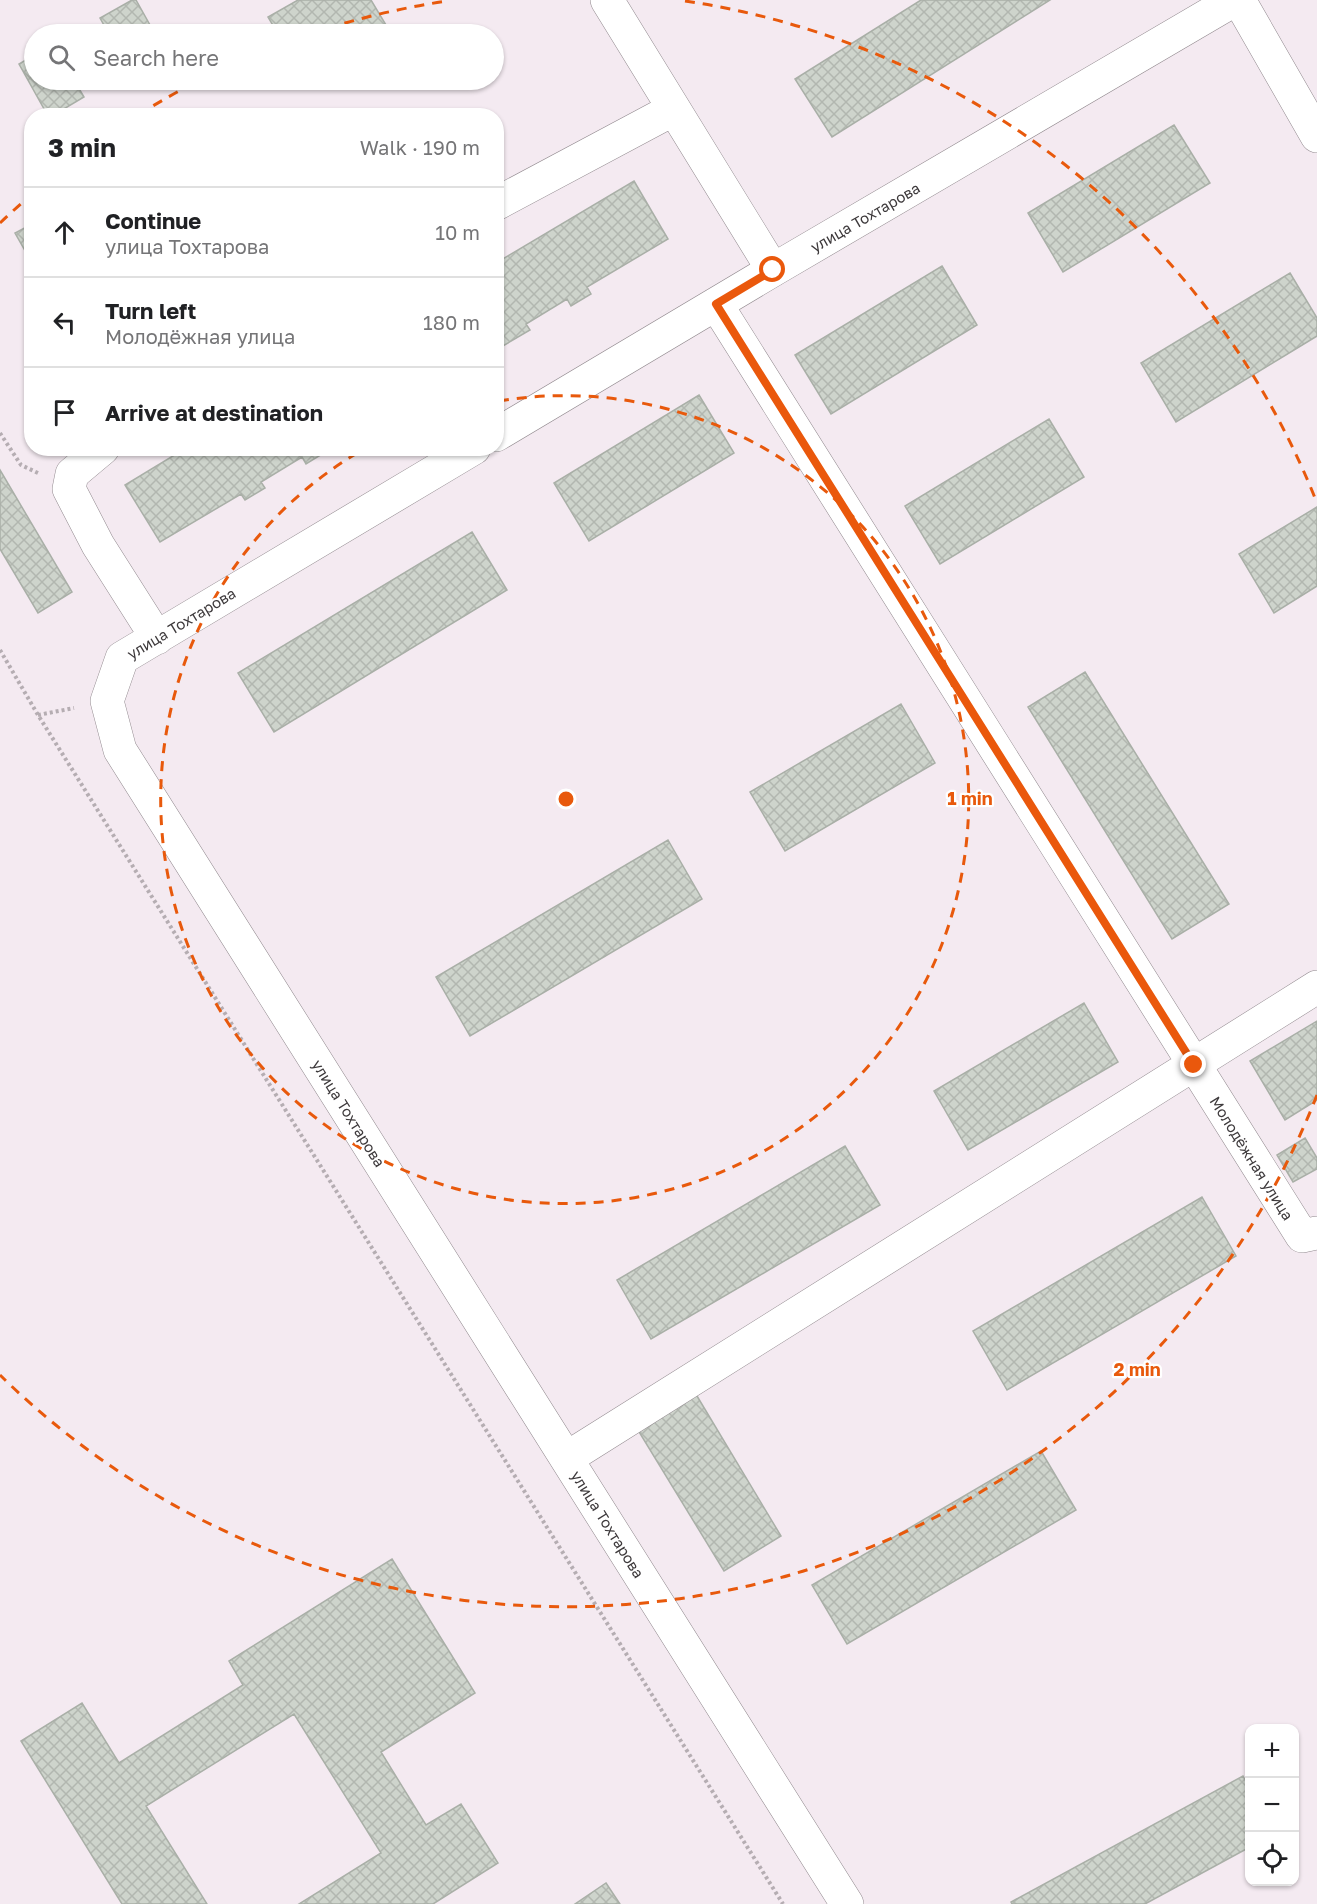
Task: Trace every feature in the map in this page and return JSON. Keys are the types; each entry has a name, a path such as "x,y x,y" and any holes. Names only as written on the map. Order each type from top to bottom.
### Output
{"street":[{"path":"607,0 773,270"},
{"name":"улица Тохтарова","path":"504,430 1234,0"},
{"path":"1239,0 1317,136"},
{"path":"504,200 674,109"},
{"name":"Молодёжная улица","path":"716,304 1302,1236 1317,1233"},
{"path":"93,456 72,474 69,489 98,545 157,638"},
{"name":"улица Тохтарова","path":"461,456 123,658 107,701 120,750 847,1904"},
{"path":"567,1458 1317,987"}],"path":[{"path":"0,433 21,465 69,489"},
{"path":"0,650 44,725 783,1904"}],"building":[{"path":"136,0 149,24 103,24 100,18"},
{"path":"298,0 371,0 385,24 272,24 268,17"},
{"path":"921,0 1050,0 832,137 795,79"},
{"path":"24,61 24,73 19,64"},
{"path":"34,90 80,90 84,97 65,108 44,108"},
{"path":"1174,125 1210,183 1063,272 1028,213"},
{"path":"634,181 668,239 587,287 591,294 571,306 567,299 526,324 530,330 504,345 504,258"},
{"path":"24,228 24,249 15,233"},
{"path":"942,266 977,325 831,414 795,355"},
{"path":"1290,273 1317,318 1317,336 1176,422 1141,363"},
{"path":"699,395 734,453 589,541 554,483"},
{"path":"1049,419 1084,477 940,564 905,506"},
{"path":"173,456 319,456 306,464 302,457 261,482 265,488 245,500 241,494 160,542 125,485"},
{"path":"0,470 72,592 38,613 0,549"},
{"path":"1317,507 1317,586 1274,613 1239,554"},
{"path":"472,532 507,590 274,732 238,673"},
{"path":"1085,672 1229,904 1172,939 1028,707"},
{"path":"901,704 935,763 785,851 750,792"},
{"path":"668,840 702,899 470,1036 436,977"},
{"path":"1084,1003 1118,1062 968,1150 934,1091"},
{"path":"1317,1021 1317,1100 1285,1120 1250,1061"},
{"path":"1305,1138 1317,1158 1317,1169 1293,1182 1277,1155"},
{"path":"845,1146 880,1205 651,1339 617,1280"},
{"path":"1202,1197 1236,1256 1007,1390 973,1331"},
{"path":"691,1386 781,1536 724,1571 633,1422"},
{"path":"1041,1451 1076,1510 847,1644 812,1585"},
{"path":"392,1559 475,1693 381,1752 426,1825 461,1804 498,1863 433,1904 299,1904 381,1853 294,1714 146,1806 207,1904 122,1904 21,1741 82,1703 119,1763 243,1685 229,1661"},
{"path":"1243,1776 1245,1780 1245,1850 1145,1904 1012,1904 1011,1902"},
{"path":"606,1883 620,1904 575,1904"}],"route":[{"path":"773,270 716,304 1194,1065"}]}
